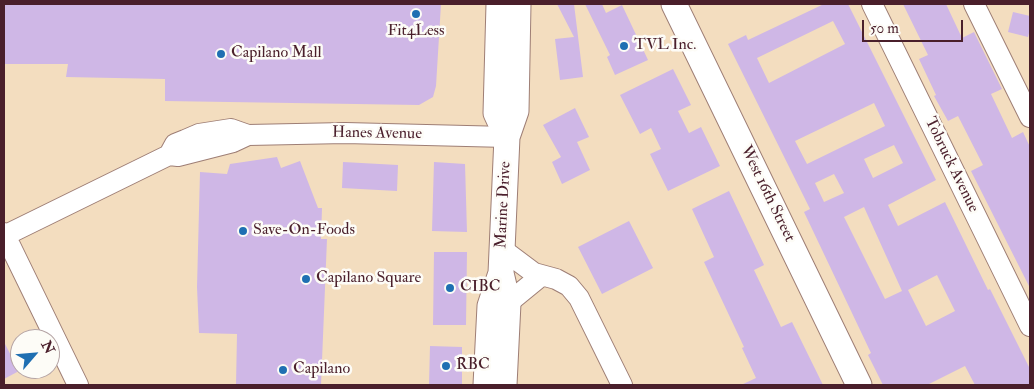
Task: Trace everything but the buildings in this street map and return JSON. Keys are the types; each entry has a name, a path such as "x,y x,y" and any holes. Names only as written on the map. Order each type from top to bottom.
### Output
{"main road":[{"name":"Marine Drive","path":"499,4 496,113 507,137"},
{"name":"Marine Drive","path":"504,385 508,303 502,261 507,137 516,111 518,4"},
{"name":"West 16th Street","path":"674,4 859,385"},
{"name":"Marine Drive","path":"486,385 490,306 502,261"}],"street":[{"name":"Tobruck Avenue","path":"872,4 1030,326"},
{"path":"974,4 1030,117"},
{"name":"Hanes Avenue","path":"4,235 169,155 175,144 200,134 231,129 248,135 345,133 507,137"},
{"path":"4,235 78,385"},
{"path":"502,261 541,276 556,279 569,286 579,298 622,385"},
{"path":"508,303 541,276"}],"place":[{"name":"Fit4Less","path":"416,14"},
{"name":"TVL Inc.","path":"624,46"},
{"name":"Capilano Mall","path":"221,54"},
{"name":"Save-On-Foods","path":"243,231"},
{"name":"Capilano Square","path":"306,279"},
{"name":"CIBC","path":"450,288"},
{"name":"RBC","path":"446,366"},
{"name":"Capilano","path":"283,370"}]}
